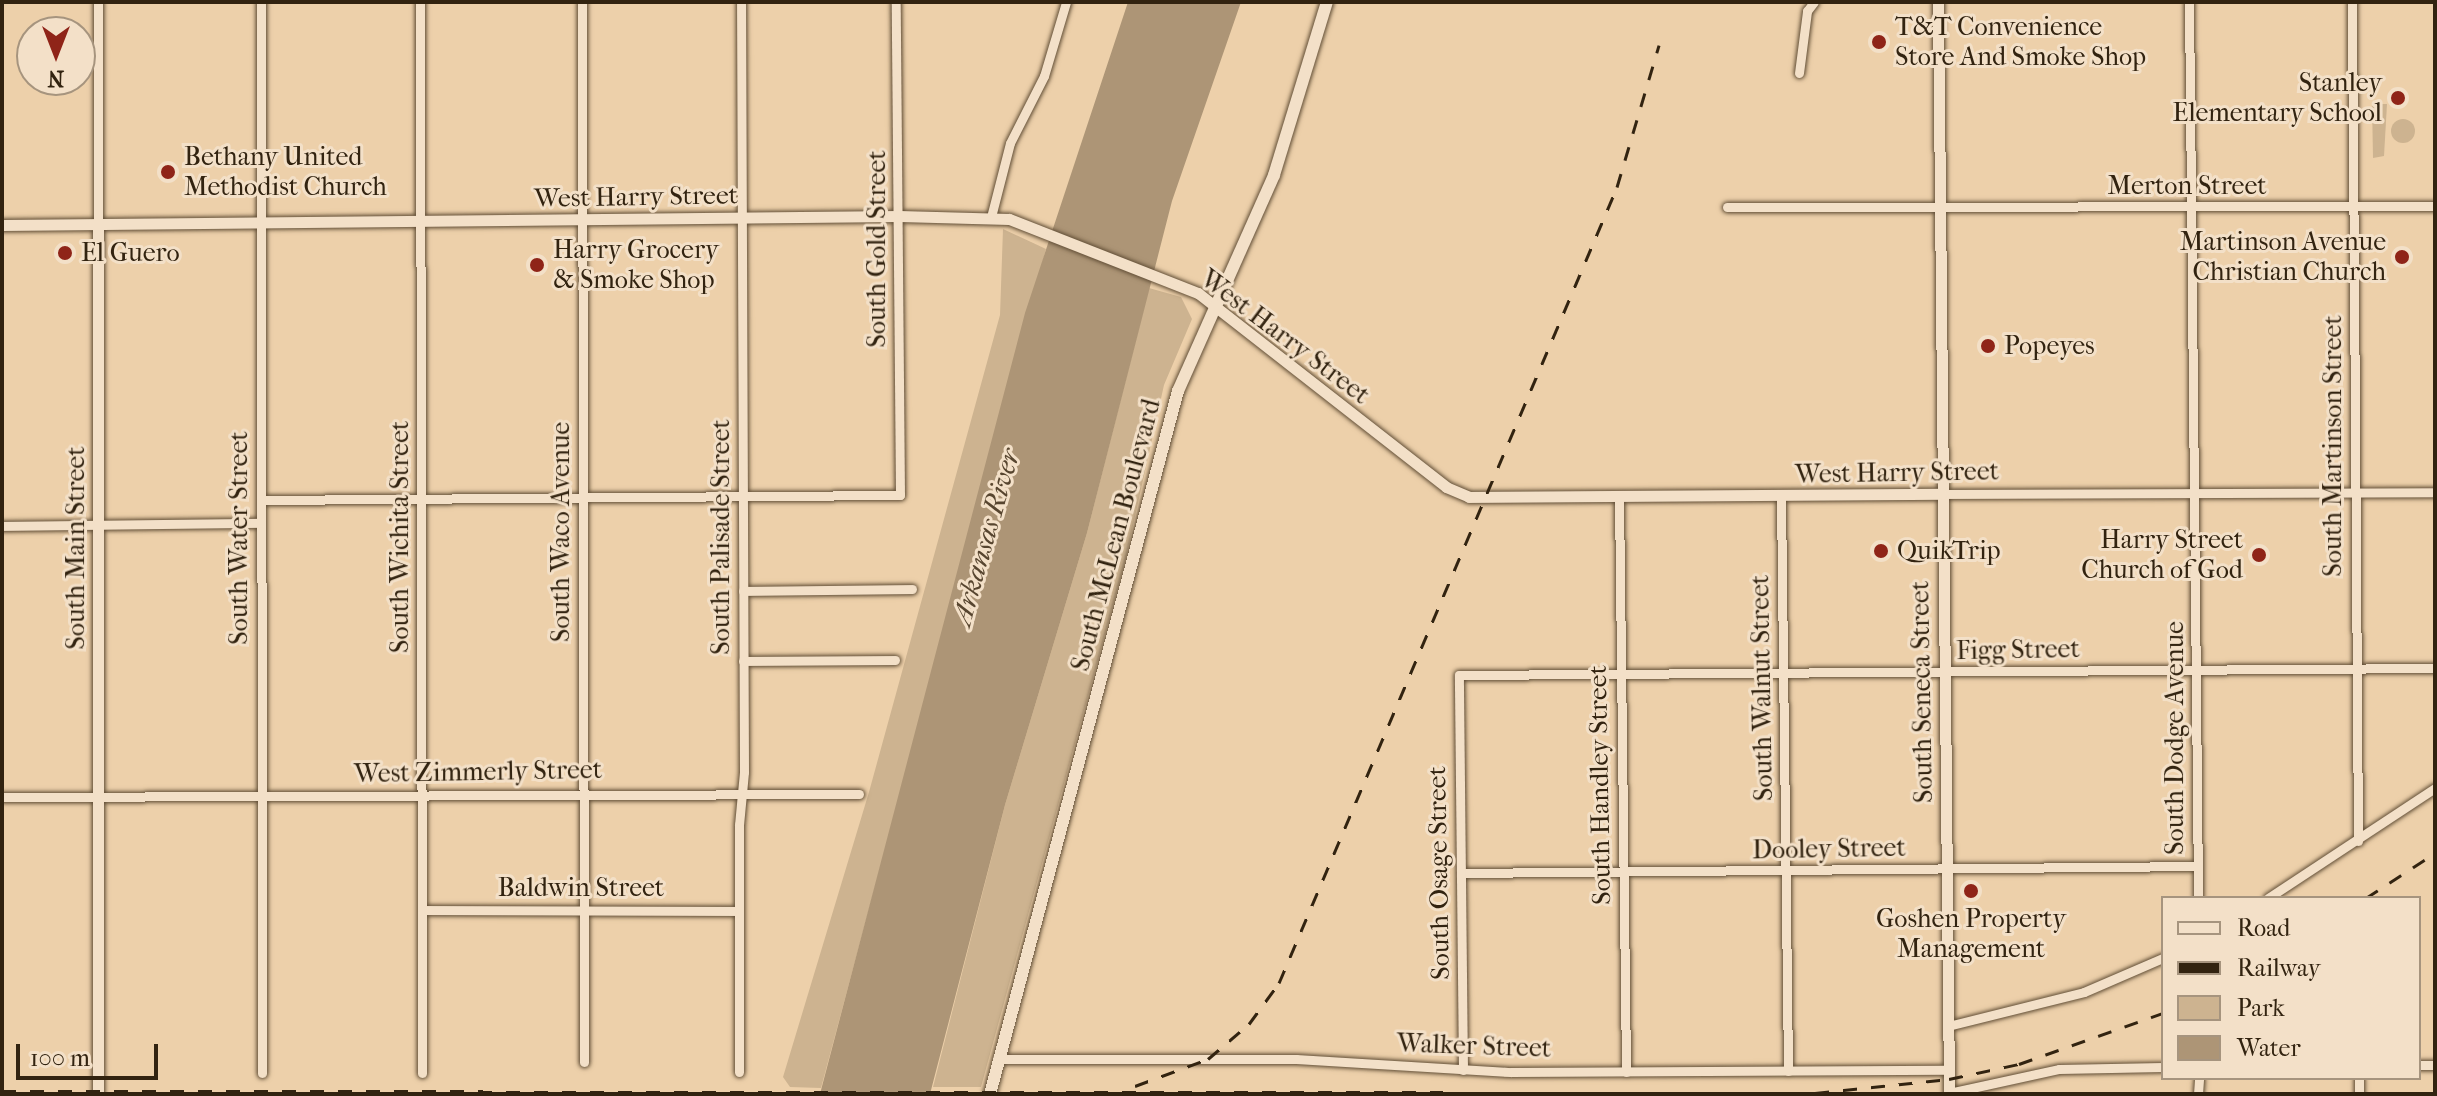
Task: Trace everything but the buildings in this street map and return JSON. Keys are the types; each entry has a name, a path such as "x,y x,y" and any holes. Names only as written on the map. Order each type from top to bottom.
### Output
{"main road":[{"name":"South McLean Boulevard","path":"990,1094 1178,391 1274,175 1327,2"}],"street":[{"name":"South Main Street","path":"98,2 98,1094"},
{"name":"South Water Street","path":"261,2 262,1073"},
{"name":"South Wichita Street","path":"420,2 422,1073"},
{"name":"South Waco Avenue","path":"582,2 584,1062"},
{"name":"South Palisade Street","path":"739,1072 743,661 741,2"},
{"name":"South Gold Street","path":"743,496 900,495 896,2"},
{"path":"991,217 1010,143 1044,76 1066,2"},
{"path":"1799,73 1807,11 1814,2"},
{"name":"South Seneca Street","path":"1938,2 1949,1093"},
{"name":"South Dodge Avenue","path":"2189,2 2198,896"},
{"name":"South Martinson Street","path":"2352,2 2358,841"},
{"name":"Merton Street","path":"1727,207 2193,209 2435,206"},
{"name":"West Harry Street","path":"2,225 991,217 1009,219 1174,282 1214,306 1446,487 1483,498 2435,492"},
{"path":"261,500 743,496"},
{"name":"South Handley Street","path":"1619,497 1626,1072"},
{"name":"South Walnut Street","path":"1781,497 1788,1071"},
{"path":"2,526 261,523"},
{"path":"743,591 912,589"},
{"path":"743,661 895,660"},
{"name":"Figg Street","path":"1459,675 2435,668"},
{"name":"South Osage Street","path":"1459,675 1463,1070"},
{"path":"2271,896 2435,788"},
{"name":"West Zimmerly Street","path":"2,797 584,792 859,794"},
{"name":"Dooley Street","path":"1461,873 2198,866"},
{"name":"Baldwin Street","path":"422,910 739,911"},
{"path":"1948,1026 2084,992 2161,959"},
{"name":"Walker Street","path":"997,1059 1296,1059 1463,1070 1626,1072 1949,1070"},
{"path":"1949,1093 2059,1069 2161,1067"}],"green space":[{"path":"2372,104 2387,104 2384,156 2373,158"},
{"path":"2403,119 2412,122 2415,131 2412,140 2403,143 2394,140 2391,131 2394,122"},
{"path":"1003,229 1046,249 821,1088 790,1087 783,1077 869,792 1000,315"},
{"path":"1149,288 1181,297 1192,319 1164,385 1126,557 981,1087 933,1087 1005,805 1087,533"}],"water":[{"name":"Arkansas River","path":"1128,2 1241,2 1172,201 1087,533 1005,805 930,1094 820,1094 1025,313"}],"railway":[{"path":"1135,1086 1208,1059 1249,1024 1279,983 1617,187 1659,45"},
{"path":"2369,896 2435,853"},
{"path":"2,1091 1815,1093 1949,1079 2019,1064 2161,1014"}],"place":[{"name":"T&T Convenience Store And Smoke Shop","path":"1879,42"},
{"name":"Stanley Elementary School","path":"2398,98"},
{"name":"Bethany United Methodist Church","path":"168,172"},
{"name":"El Guero","path":"65,253"},
{"name":"Martinson Avenue Christian Church","path":"2402,257"},
{"name":"Harry Grocery & Smoke Shop","path":"537,265"},
{"name":"Popeyes","path":"1988,346"},
{"name":"QuikTrip","path":"1881,551"},
{"name":"Harry Street Church of God","path":"2259,555"},
{"name":"Goshen Property Management","path":"1971,891"}]}
